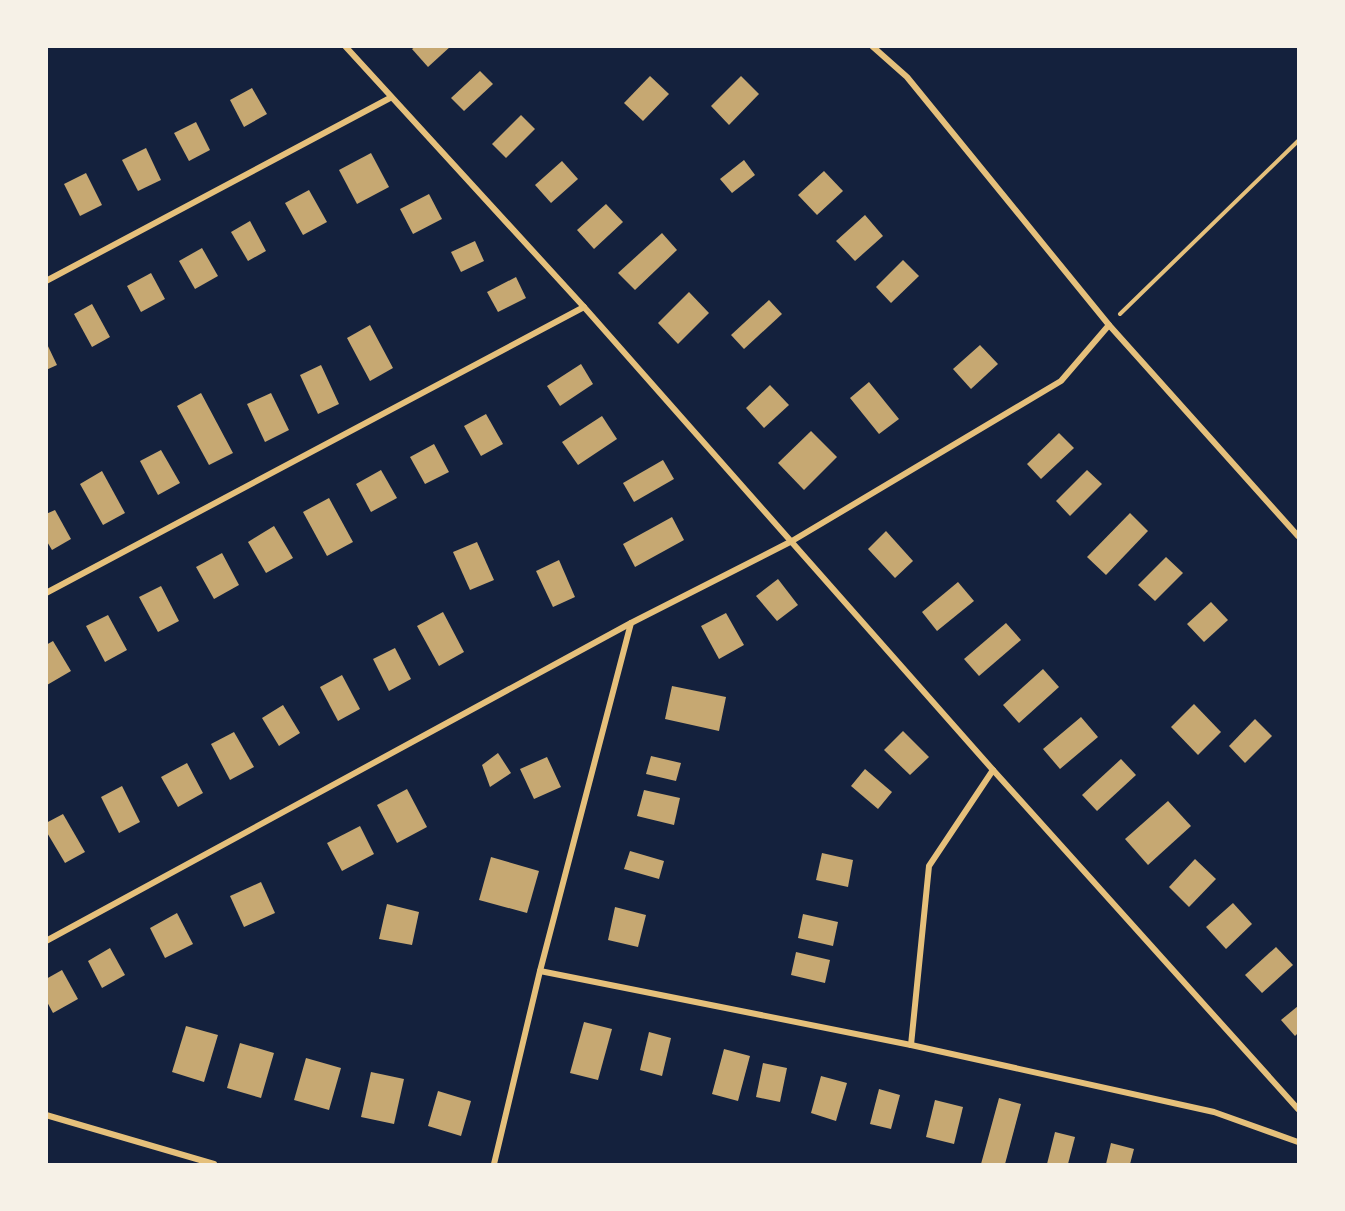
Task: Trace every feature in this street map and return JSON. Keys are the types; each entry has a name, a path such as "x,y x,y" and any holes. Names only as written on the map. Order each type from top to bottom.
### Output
{"street":[{"path":"345,46 390,98 584,307 993,770 1299,1108"},
{"path":"872,46 907,77 1109,325 1299,536"},
{"path":"46,281 390,98"},
{"path":"46,592 584,307"},
{"path":"46,941 631,622 792,541 1061,381 1109,325"},
{"path":"494,1164 540,971 631,622"},
{"path":"911,1045 929,866 993,770"},
{"path":"540,971 911,1045 1214,1112 1299,1142"},
{"path":"46,1115 214,1164"}],"path":[{"path":"1109,325 1299,141"}],"building":[{"path":"416,46 451,46 428,67 412,49"},
{"path":"480,71 493,84 464,111 451,98"},
{"path":"650,76 669,94 643,121 624,103"},
{"path":"741,76 759,94 729,125 711,106"},
{"path":"252,88 267,114 244,127 230,100"},
{"path":"521,115 535,129 506,158 492,144"},
{"path":"196,122 210,150 189,161 174,133"},
{"path":"146,148 161,180 138,191 122,160"},
{"path":"371,153 389,187 357,204 339,170"},
{"path":"744,160 755,175 732,193 720,179"},
{"path":"562,161 578,179 551,203 535,185"},
{"path":"824,171 843,191 817,215 798,195"},
{"path":"86,173 102,205 80,216 64,184"},
{"path":"309,190 327,222 303,235 285,203"},
{"path":"429,194 442,219 413,234 400,209"},
{"path":"606,204 623,222 594,249 577,230"},
{"path":"865,215 883,236 855,261 836,241"},
{"path":"250,221 266,251 248,261 231,232"},
{"path":"662,233 677,250 635,290 618,273"},
{"path":"475,241 484,261 461,272 451,252"},
{"path":"202,248 218,276 195,289 179,261"},
{"path":"903,260 919,276 891,303 876,287"},
{"path":"151,273 165,299 141,312 127,286"},
{"path":"516,277 526,298 498,312 487,292"},
{"path":"689,292 709,313 678,344 658,323"},
{"path":"769,300 782,314 744,349 731,335"},
{"path":"92,304 110,337 92,347 74,314"},
{"path":"370,325 393,368 370,381 347,338"},
{"path":"46,342 57,365 46,370"},
{"path":"980,345 998,364 971,389 953,369"},
{"path":"581,364 593,384 560,406 547,386"},
{"path":"321,365 339,404 318,414 300,375"},
{"path":"869,382 899,419 879,434 850,398"},
{"path":"770,385 789,405 764,428 746,408"},
{"path":"201,393 233,453 209,465 177,406"},
{"path":"271,393 289,430 265,442 247,404"},
{"path":"486,414 503,444 481,456 464,426"},
{"path":"602,416 617,439 578,465 562,442"},
{"path":"811,431 837,457 804,490 778,463"},
{"path":"1059,433 1074,448 1041,479 1027,464"},
{"path":"434,444 449,472 425,484 410,457"},
{"path":"161,450 180,483 158,495 140,461"},
{"path":"663,460 674,479 634,502 623,483"},
{"path":"381,470 397,498 371,512 356,484"},
{"path":"1087,470 1102,484 1070,516 1056,501"},
{"path":"102,471 125,513 103,525 80,484"},
{"path":"329,498 353,542 327,556 303,512"},
{"path":"55,510 71,539 52,550 46,540 46,514"},
{"path":"1130,513 1148,531 1106,575 1087,557"},
{"path":"672,517 684,540 635,567 623,544"},
{"path":"274,526 293,558 266,573 248,542"},
{"path":"886,531 913,561 895,578 868,549"},
{"path":"477,542 494,580 470,590 453,552"},
{"path":"222,553 239,585 214,599 196,567"},
{"path":"1166,557 1183,573 1155,601 1138,585"},
{"path":"559,560 575,597 553,607 536,571"},
{"path":"778,579 798,605 777,621 756,596"},
{"path":"958,582 974,601 937,631 922,612"},
{"path":"161,586 179,621 158,632 139,597"},
{"path":"1211,602 1228,620 1204,642 1187,624"},
{"path":"443,612 464,652 439,666 417,626"},
{"path":"726,613 744,645 719,659 701,626"},
{"path":"108,615 127,650 105,662 86,626"},
{"path":"1006,623 1021,640 979,676 964,659"},
{"path":"53,641 71,671 47,685 46,645"},
{"path":"395,648 411,679 389,691 373,659"},
{"path":"1043,669 1059,687 1019,723 1003,705"},
{"path":"342,675 360,709 338,721 320,687"},
{"path":"672,686 726,697 719,731 665,719"},
{"path":"1194,704 1221,732 1198,755 1171,727"},
{"path":"283,705 300,733 279,746 262,718"},
{"path":"1081,717 1098,737 1060,769 1043,749"},
{"path":"1255,719 1272,736 1245,763 1229,746"},
{"path":"903,731 929,757 910,775 884,750"},
{"path":"234,732 254,767 230,780 211,744"},
{"path":"498,753 511,773 490,787 482,765"},
{"path":"651,756 681,763 676,781 646,774"},
{"path":"547,757 561,787 534,799 520,769"},
{"path":"1121,759 1136,775 1097,811 1082,795"},
{"path":"187,763 203,793 178,807 161,777"},
{"path":"865,769 892,792 878,809 851,786"},
{"path":"122,786 140,822 119,833 101,797"},
{"path":"407,789 427,827 397,843 377,805"},
{"path":"644,790 680,798 674,825 637,816"},
{"path":"1168,801 1191,826 1148,865 1125,839"},
{"path":"63,814 85,852 65,863 46,831 46,823"},
{"path":"360,826 374,854 342,871 327,843"},
{"path":"630,851 664,861 659,879 624,869"},
{"path":"822,853 853,860 848,887 816,880"},
{"path":"491,857 539,871 527,913 479,900"},
{"path":"1195,859 1216,879 1189,907 1169,887"},
{"path":"261,882 275,913 244,927 230,896"},
{"path":"1233,903 1252,924 1226,949 1206,927"},
{"path":"387,904 419,912 412,945 379,939"},
{"path":"615,907 646,915 638,947 608,940"},
{"path":"177,913 193,944 165,958 150,928"},
{"path":"803,914 838,922 833,946 798,938"},
{"path":"1276,947 1293,965 1262,993 1245,975"},
{"path":"110,948 125,975 102,988 88,961"},
{"path":"796,952 830,960 825,983 791,975"},
{"path":"62,970 78,999 53,1013 46,1000 46,979"},
{"path":"1298,1006 1298,1033 1295,1036 1281,1020"},
{"path":"584,1022 612,1029 598,1080 570,1073"},
{"path":"186,1026 218,1035 204,1082 172,1072"},
{"path":"649,1032 671,1038 662,1076 640,1070"},
{"path":"240,1043 274,1053 261,1098 227,1088"},
{"path":"724,1049 750,1056 738,1101 712,1094"},
{"path":"306,1058 341,1068 329,1110 294,1100"},
{"path":"763,1063 787,1068 780,1102 756,1097"},
{"path":"371,1072 404,1079 394,1124 361,1117"},
{"path":"821,1076 847,1083 836,1121 811,1113"},
{"path":"879,1089 900,1095 891,1129 870,1124"},
{"path":"438,1091 471,1101 461,1136 428,1126"},
{"path":"999,1098 1021,1104 1005,1164 981,1164"},
{"path":"935,1100 963,1107 954,1144 926,1137"},
{"path":"1055,1132 1075,1137 1068,1164 1047,1164"},
{"path":"1111,1143 1134,1149 1130,1164 1106,1164"}]}
